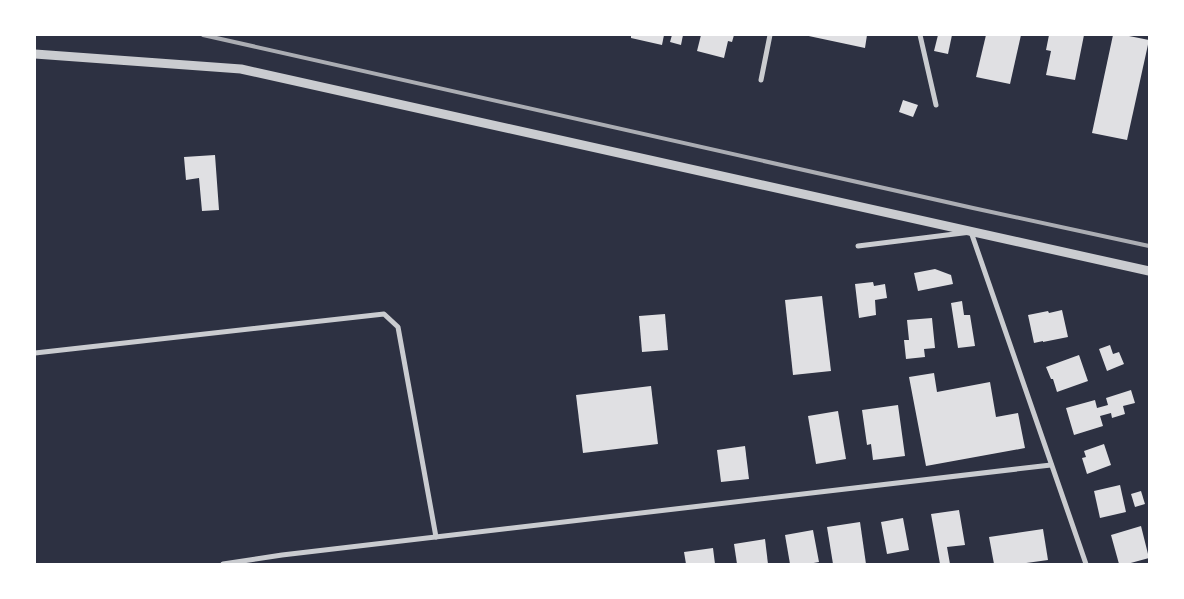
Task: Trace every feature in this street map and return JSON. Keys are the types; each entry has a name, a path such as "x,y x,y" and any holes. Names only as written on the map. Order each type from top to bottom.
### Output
{"street":[{"path":"761,80 770,35"},
{"path":"920,35 936,105"},
{"path":"35,54 241,69 1149,271"},
{"path":"858,246 971,232"},
{"path":"971,232 1086,564"},
{"path":"35,353 384,314 398,327 436,537"},
{"path":"223,564 282,555 1051,464"}],"building":[{"path":"631,35 664,35 662,45 631,38"},
{"path":"672,35 683,35 681,45 670,42"},
{"path":"701,35 734,35 732,42 728,41 724,58 697,51"},
{"path":"804,35 867,35 865,48"},
{"path":"938,35 952,35 948,54 934,51"},
{"path":"986,35 1021,35 1010,84 976,77"},
{"path":"1049,35 1084,35 1075,80 1046,75 1051,51 1046,50"},
{"path":"1113,35 1124,35 1149,40 1127,140 1092,133"},
{"path":"903,100 918,105 913,117 899,112"},
{"path":"215,155 219,210 202,211 199,178 186,180 184,157"},
{"path":"935,269 951,275 953,284 918,291 914,273"},
{"path":"873,282 874,286 885,284 887,298 875,300 876,315 859,318 855,284"},
{"path":"822,296 831,371 793,375 785,300"},
{"path":"962,301 964,315 970,315 975,346 958,348 951,303"},
{"path":"1062,310 1068,337 1034,343 1028,315"},
{"path":"665,314 668,350 642,352 639,316"},
{"path":"932,318 935,348 924,349 925,357 906,359 904,340 909,340 907,320"},
{"path":"1110,345 1113,354 1119,352 1124,364 1107,371 1099,349"},
{"path":"1079,355 1088,381 1057,392 1053,379 1051,379 1046,367"},
{"path":"934,373 937,392 990,382 996,417 1018,413 1025,448 926,466 909,377"},
{"path":"651,386 658,444 583,453 576,395"},
{"path":"1131,390 1135,403 1123,406 1125,414 1112,418 1111,413 1100,416 1103,426 1074,435 1066,408 1095,400 1097,408 1108,405 1106,398"},
{"path":"898,405 905,456 873,460 871,444 867,445 862,410"},
{"path":"838,411 846,459 816,464 808,416"},
{"path":"1104,444 1111,465 1087,474 1082,458 1086,457 1084,451"},
{"path":"745,446 749,479 721,482 717,450"},
{"path":"1120,485 1126,512 1100,518 1094,491"},
{"path":"1141,491 1145,504 1135,507 1131,494"},
{"path":"959,510 965,545 947,547 950,564 940,564 931,514"},
{"path":"903,518 909,550 887,554 881,522"},
{"path":"860,522 866,564 833,564 827,527"},
{"path":"1141,526 1149,558 1127,564 1119,564 1111,535"},
{"path":"1043,529 1048,560 1019,564 994,564 989,537"},
{"path":"813,530 819,562 790,564 785,535"},
{"path":"765,539 768,564 737,564 734,544"},
{"path":"713,548 715,564 686,564 684,552"}],"railway":[{"path":"203,35 1149,246"}]}
